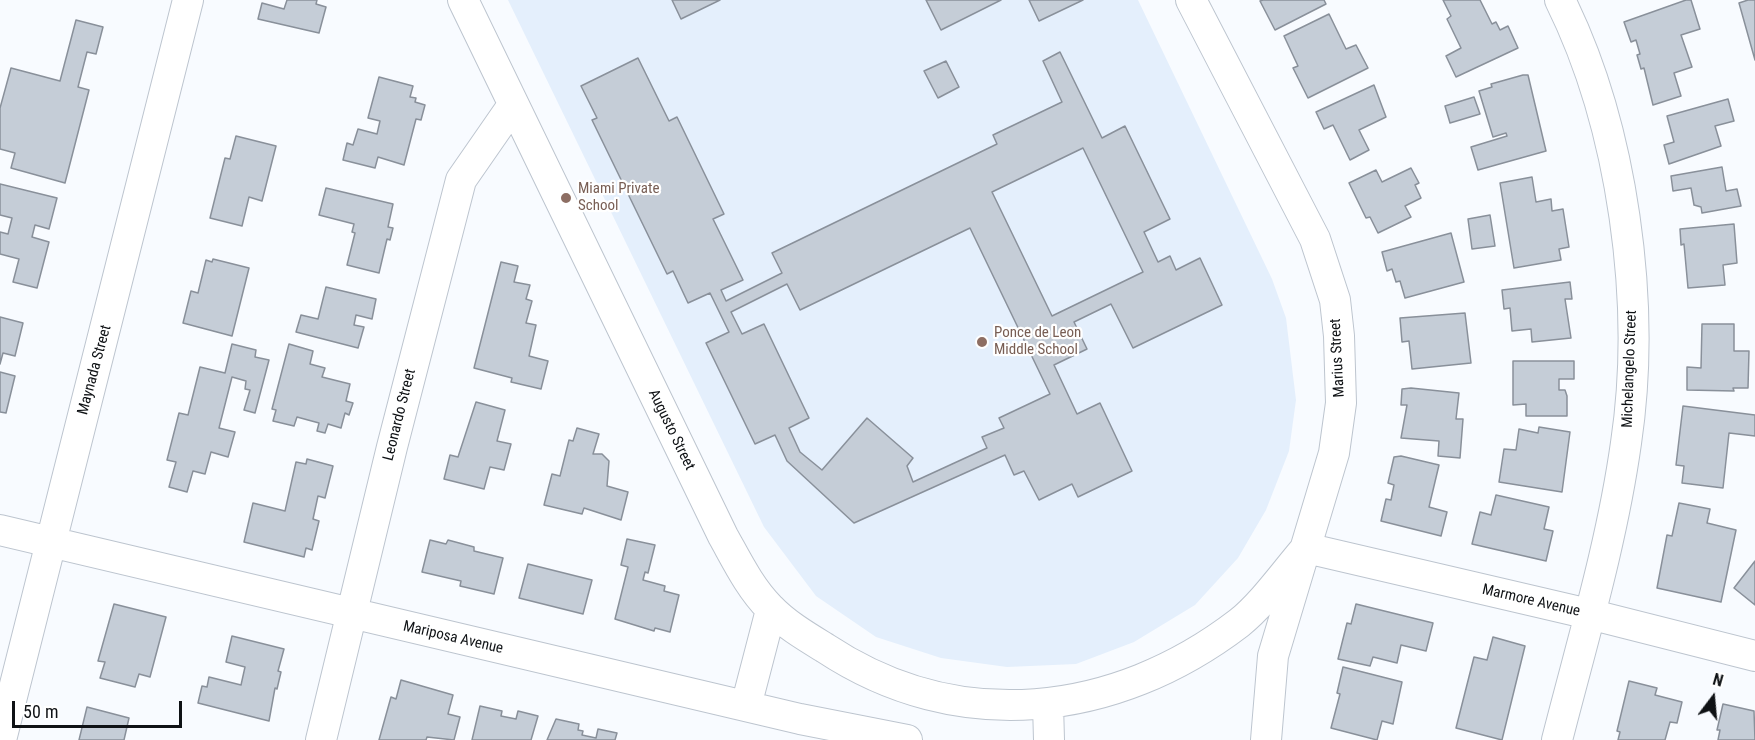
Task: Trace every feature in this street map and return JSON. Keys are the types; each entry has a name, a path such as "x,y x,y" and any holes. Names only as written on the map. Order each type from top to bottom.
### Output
{"street":[{"name":"Maynada Street","path":"1,740 188,0"},
{"name":"Augusto Street","path":"463,0 723,536 756,592 771,610 842,660 909,691 956,701 1018,705 1048,704 1115,688 1148,676 1193,653 1242,621 1306,548"},
{"name":"Marius Street","path":"1191,0 1305,218 1324,261 1335,300 1341,371 1338,428 1334,453 1273,656 1266,740"},
{"name":"Michelangelo Street","path":"1557,740 1617,495 1627,440 1632,379 1633,320 1629,265 1616,174 1588,61 1560,0"},
{"name":"Leonardo Street","path":"321,740 392,447 461,180 513,105"},
{"name":"Mariposa Avenue","path":"0,530 746,706 907,740"},
{"name":"Marmore Avenue","path":"1306,548 1589,614 1755,656"},
{"path":"746,706 771,610"},
{"path":"1048,704 1049,740"}],"shaded area":[{"name":"Ponce de Leon Middle School","path":"508,0 1138,0 1272,279 1286,318 1296,400 1289,451 1266,510 1238,558 1195,605 1134,642 1076,664 1007,667 941,658 876,637 816,596 764,527"}],"building":[{"path":"287,0 317,0 316,4 326,7 319,33 258,19 262,3 284,9"},
{"path":"672,0 720,0 681,19"},
{"path":"926,0 1001,0 941,30"},
{"path":"1029,0 1083,0 1039,21"},
{"path":"1324,0 1326,4 1275,30 1260,1"},
{"path":"1443,0 1480,0 1492,24 1496,22 1500,30 1508,26 1518,48 1456,77 1446,56 1461,48 1447,19 1451,16"},
{"path":"1691,0 1700,29 1681,35 1692,67 1674,73 1681,96 1653,105 1644,68 1641,69 1637,55 1640,54 1636,40 1631,42 1624,22"},
{"path":"1755,0 1755,60 1739,3"},
{"path":"1329,14 1346,49 1356,45 1368,68 1308,98 1293,68 1298,66 1284,36"},
{"path":"76,20 103,27 96,54 87,52 78,87 89,90 65,183 11,168 15,153 0,149 0,108 11,68 60,81"},
{"path":"1060,52 1102,138 1125,126 1170,219 1144,232 1158,262 1170,256 1176,270 1200,258 1222,305 1133,348 1111,304 1074,322 1087,349 1054,365 1077,414 1100,403 1132,471 1078,497 1072,484 1039,500 1024,471 1014,475 1005,455 854,523 787,461 775,435 755,444 706,343 729,332 710,293 688,303 673,271 667,274 592,120 597,118 581,86 638,58 669,121 677,117 724,214 713,219 743,280 721,290 726,301 782,273 772,253 997,144 993,135 1062,102 1043,61","holes":["1083,148 1143,272 1052,316 992,192","970,228 1050,394 999,418 1004,428 982,437 987,448 913,482 907,466 913,458 867,418 822,470 800,452 789,428 809,418 764,324 742,334 731,312 787,284 800,310"]},
{"path":"946,61 959,87 938,98 924,71"},
{"path":"1528,75 1546,151 1478,170 1471,147 1507,136 1506,133 1493,137 1479,91 1492,87 1491,84"},
{"path":"379,77 413,86 410,97 416,98 415,102 425,105 421,120 416,119 404,165 378,157 375,168 343,160 347,143 353,145 358,129 377,134 380,121 368,118"},
{"path":"1374,85 1386,117 1359,130 1369,150 1350,160 1333,125 1324,129 1316,112"},
{"path":"1474,97 1480,114 1450,123 1445,106"},
{"path":"1728,99 1734,121 1715,126 1721,146 1669,164 1664,145 1674,142 1667,116"},
{"path":"236,136 276,146 262,201 249,197 242,226 210,218 225,158 230,159"},
{"path":"1722,167 1726,191 1737,189 1741,206 1702,213 1701,207 1694,205 1691,188 1673,191 1671,176"},
{"path":"1411,168 1419,183 1415,185 1421,198 1405,206 1411,217 1378,233 1370,217 1366,218 1349,183 1376,170 1382,182"},
{"path":"1532,177 1536,202 1551,199 1552,211 1563,209 1569,247 1559,249 1561,260 1514,268 1500,183"},
{"path":"0,184 57,198 49,229 35,225 32,237 49,242 37,288 13,282 19,259 0,254 0,232 8,234 12,218 0,215"},
{"path":"326,188 393,204 388,227 393,228 390,240 387,239 379,273 347,265 355,233 352,232 354,224 319,215"},
{"path":"1490,215 1495,246 1472,249 1468,219"},
{"path":"1734,224 1737,263 1723,265 1725,285 1688,288 1684,244 1681,245 1680,229"},
{"path":"1451,233 1464,282 1405,298 1400,281 1396,282 1392,269 1387,271 1382,252"},
{"path":"213,259 249,268 232,336 183,323 191,291 198,293 206,260 212,262"},
{"path":"501,262 518,266 514,282 530,285 526,299 532,301 526,323 536,325 529,356 548,361 541,389 511,382 512,378 474,368"},
{"path":"1570,282 1572,299 1565,299 1571,338 1532,342 1531,329 1512,331 1510,308 1504,309 1502,290"},
{"path":"326,287 376,299 372,319 356,315 354,325 364,327 358,348 296,332 301,315 318,319"},
{"path":"1465,313 1471,363 1412,369 1409,341 1402,342 1400,318"},
{"path":"0,317 23,323 15,356 3,353 0,364"},
{"path":"1702,324 1734,324 1734,351 1749,351 1748,388 1733,388 1734,391 1687,390 1687,367 1701,368"},
{"path":"232,344 256,350 255,357 269,360 255,413 244,410 250,390 245,389 246,381 232,377 219,428 235,432 228,457 211,452 205,474 193,471 187,492 169,487 176,462 167,460 179,413 188,415 200,367 225,373"},
{"path":"289,344 313,351 310,364 325,368 322,377 350,384 346,401 353,403 349,415 345,413 341,428 328,424 325,433 317,431 319,423 297,417 294,426 273,421 276,410 272,409"},
{"path":"1513,361 1574,361 1574,379 1559,379 1559,390 1565,390 1567,396 1567,416 1526,416 1526,404 1513,405"},
{"path":"0,372 15,376 6,413 0,412"},
{"path":"1402,389 1459,393 1456,419 1463,419 1460,458 1438,456 1439,441 1401,438 1407,405 1401,405"},
{"path":"476,402 505,410 497,441 511,444 504,470 490,467 484,489 444,479 450,455 458,457"},
{"path":"1683,406 1755,415 1755,436 1729,433 1723,488 1682,483 1684,466 1676,465"},
{"path":"1539,427 1570,432 1562,492 1499,482 1504,449 1516,450 1519,429 1538,433"},
{"path":"577,428 599,434 593,454 602,454 609,461 607,486 628,492 621,520 584,508 582,514 544,505 552,474 560,476 569,440 573,441"},
{"path":"1401,456 1439,465 1429,507 1447,512 1441,536 1381,521 1386,499 1391,500 1394,485 1388,483 1394,457"},
{"path":"307,459 333,466 325,498 318,496 313,519 319,521 312,550 306,548 304,557 244,542 253,503 285,511 296,462 306,464"},
{"path":"1496,495 1549,507 1544,529 1553,531 1546,561 1472,544 1480,512 1491,515"},
{"path":"1679,503 1710,509 1707,523 1736,530 1721,602 1657,588 1667,535 1672,536"},
{"path":"627,539 655,545 648,573 645,572 643,580 665,586 664,591 679,595 670,632 655,628 654,631 615,619 628,567 621,565"},
{"path":"430,540 446,544 448,540 474,547 474,551 503,558 494,594 460,586 461,581 422,572"},
{"path":"1755,561 1755,605 1734,588"},
{"path":"528,564 592,580 583,614 519,598"},
{"path":"114,604 166,617 150,677 139,674 135,687 100,678 105,662 98,661"},
{"path":"1356,604 1433,623 1426,651 1401,645 1397,663 1373,657 1370,666 1338,659 1347,623 1351,624"},
{"path":"232,636 284,649 269,721 198,703 202,686 207,687 209,677 241,685 245,667 226,662"},
{"path":"1493,637 1525,646 1502,740 1456,728 1474,657 1487,660"},
{"path":"1343,667 1402,682 1393,724 1382,721 1377,740 1331,728 1340,694 1337,693"},
{"path":"401,680 453,695 448,714 460,717 454,740 427,737 426,740 379,740 391,697 396,699"},
{"path":"1629,681 1657,688 1655,695 1682,702 1677,723 1670,722 1665,740 1618,740 1620,732 1617,731"},
{"path":"1723,704 1754,711 1755,740 1718,740 1720,730 1717,730"},
{"path":"480,706 502,711 501,716 516,719 518,711 538,716 531,740 472,740"},
{"path":"87,707 129,718 124,740 79,740"},
{"path":"556,719 579,724 578,730 583,731 582,735 596,738 598,729 617,733 615,740 547,740"}],"place":[{"name":"Miami Private School","path":"566,198"},
{"name":"Ponce de Leon Middle School","path":"982,342"}]}
